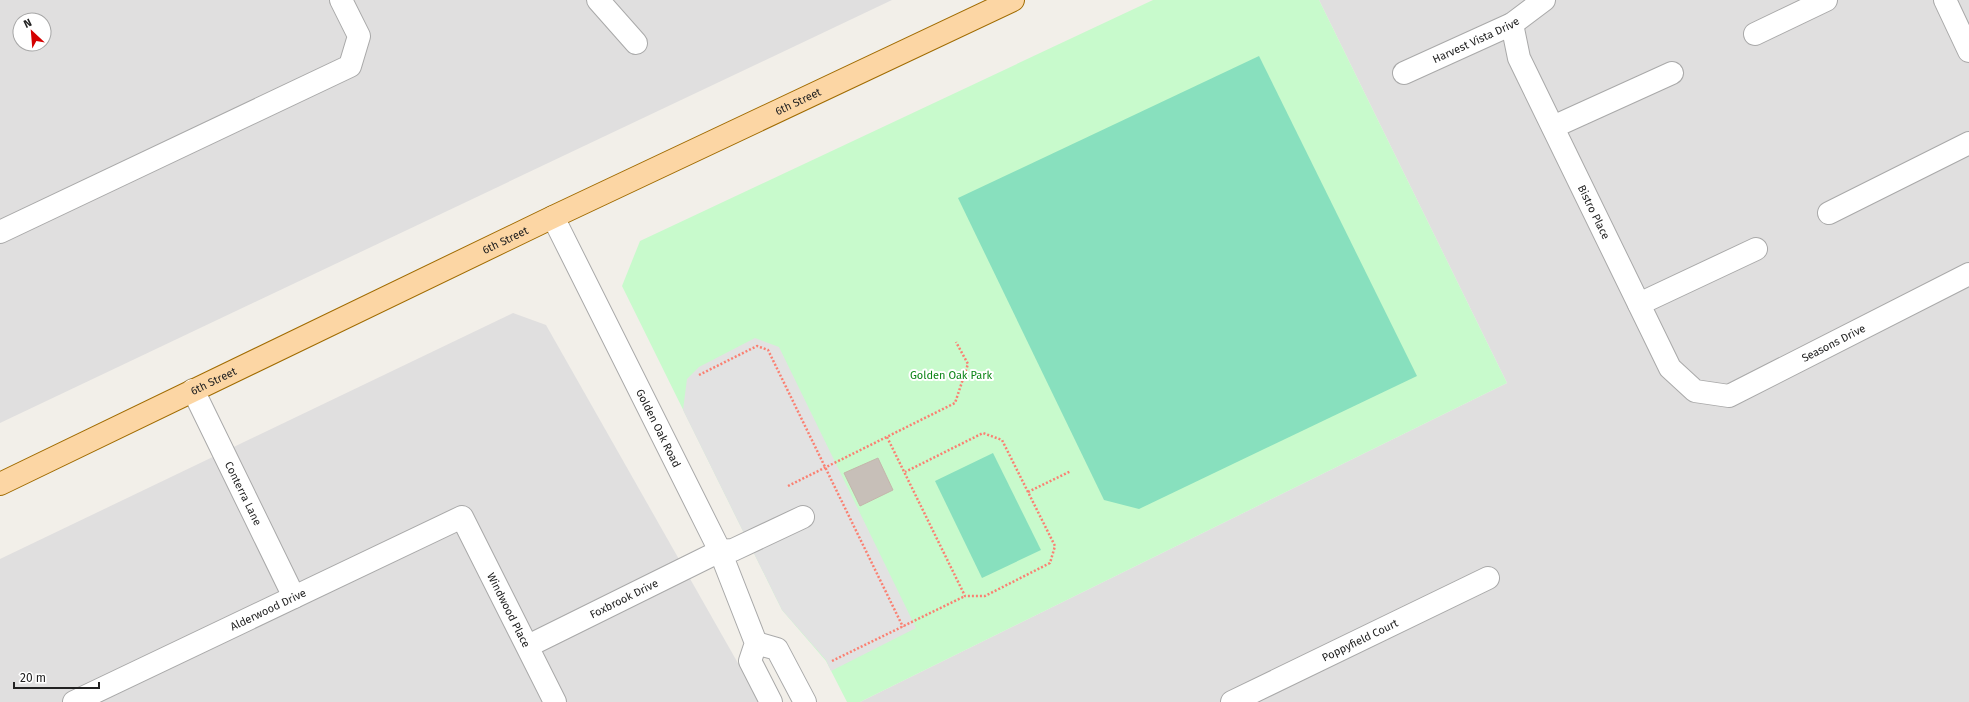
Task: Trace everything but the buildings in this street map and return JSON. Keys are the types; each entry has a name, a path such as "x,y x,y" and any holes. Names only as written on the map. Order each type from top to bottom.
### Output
{"main road":[{"name":"6th Street","path":"0,484 553,217 1013,0"}],"street":[{"path":"0,232 350,66 359,36 341,0"},
{"path":"598,0 636,43"},
{"name":"Harvest Vista Drive","path":"1404,73 1512,24 1544,0"},
{"path":"1755,34 1826,0"},
{"path":"1945,0 1969,51"},
{"name":"Bistro Place","path":"1512,24 1519,58 1670,368 1695,391"},
{"path":"1553,127 1672,73"},
{"path":"1829,213 1969,143"},
{"name":"Golden Oak Road","path":"553,217 720,551 756,643"},
{"path":"1639,304 1756,249"},
{"name":"Seasons Drive","path":"1695,391 1729,396 1969,274"},
{"name":"Conterra Lane","path":"193,390 294,597"},
{"name":"Alderwood Drive","path":"74,702 462,517"},
{"name":"Windwood Place","path":"462,517 555,702"},
{"name":"Foxbrook Drive","path":"528,646 720,551 733,550 803,517"},
{"name":"Poppyfield Court","path":"1232,702 1488,578"},
{"path":"770,702 750,662 756,643 778,649 798,700"}],"path":[{"path":"788,486 956,403 968,364 956,342"},
{"path":"699,375 756,346 768,350 903,627"},
{"path":"832,661 965,596 985,596 1050,563 1055,546 1002,440 983,433 905,472"},
{"path":"887,437 965,596"},
{"path":"1028,492 1071,471"}],"shaded area":[{"path":"0,0 892,0 0,423"},
{"path":"1319,0 1969,0 1969,702 860,702 1507,383"},
{"path":"513,313 546,325 760,702 0,702 0,559"},
{"path":"755,338 779,347 916,628 831,671 826,660 782,610 683,410 687,379 699,367"}],"green space":[{"name":"Golden Oak Park","path":"1153,0 1319,0 1507,383 860,702 847,702 826,661 782,610 622,286 640,241"},
{"path":"1259,56 1417,376 1139,509 1104,500 958,198"},
{"path":"993,453 1041,550 982,578 935,481"}]}
